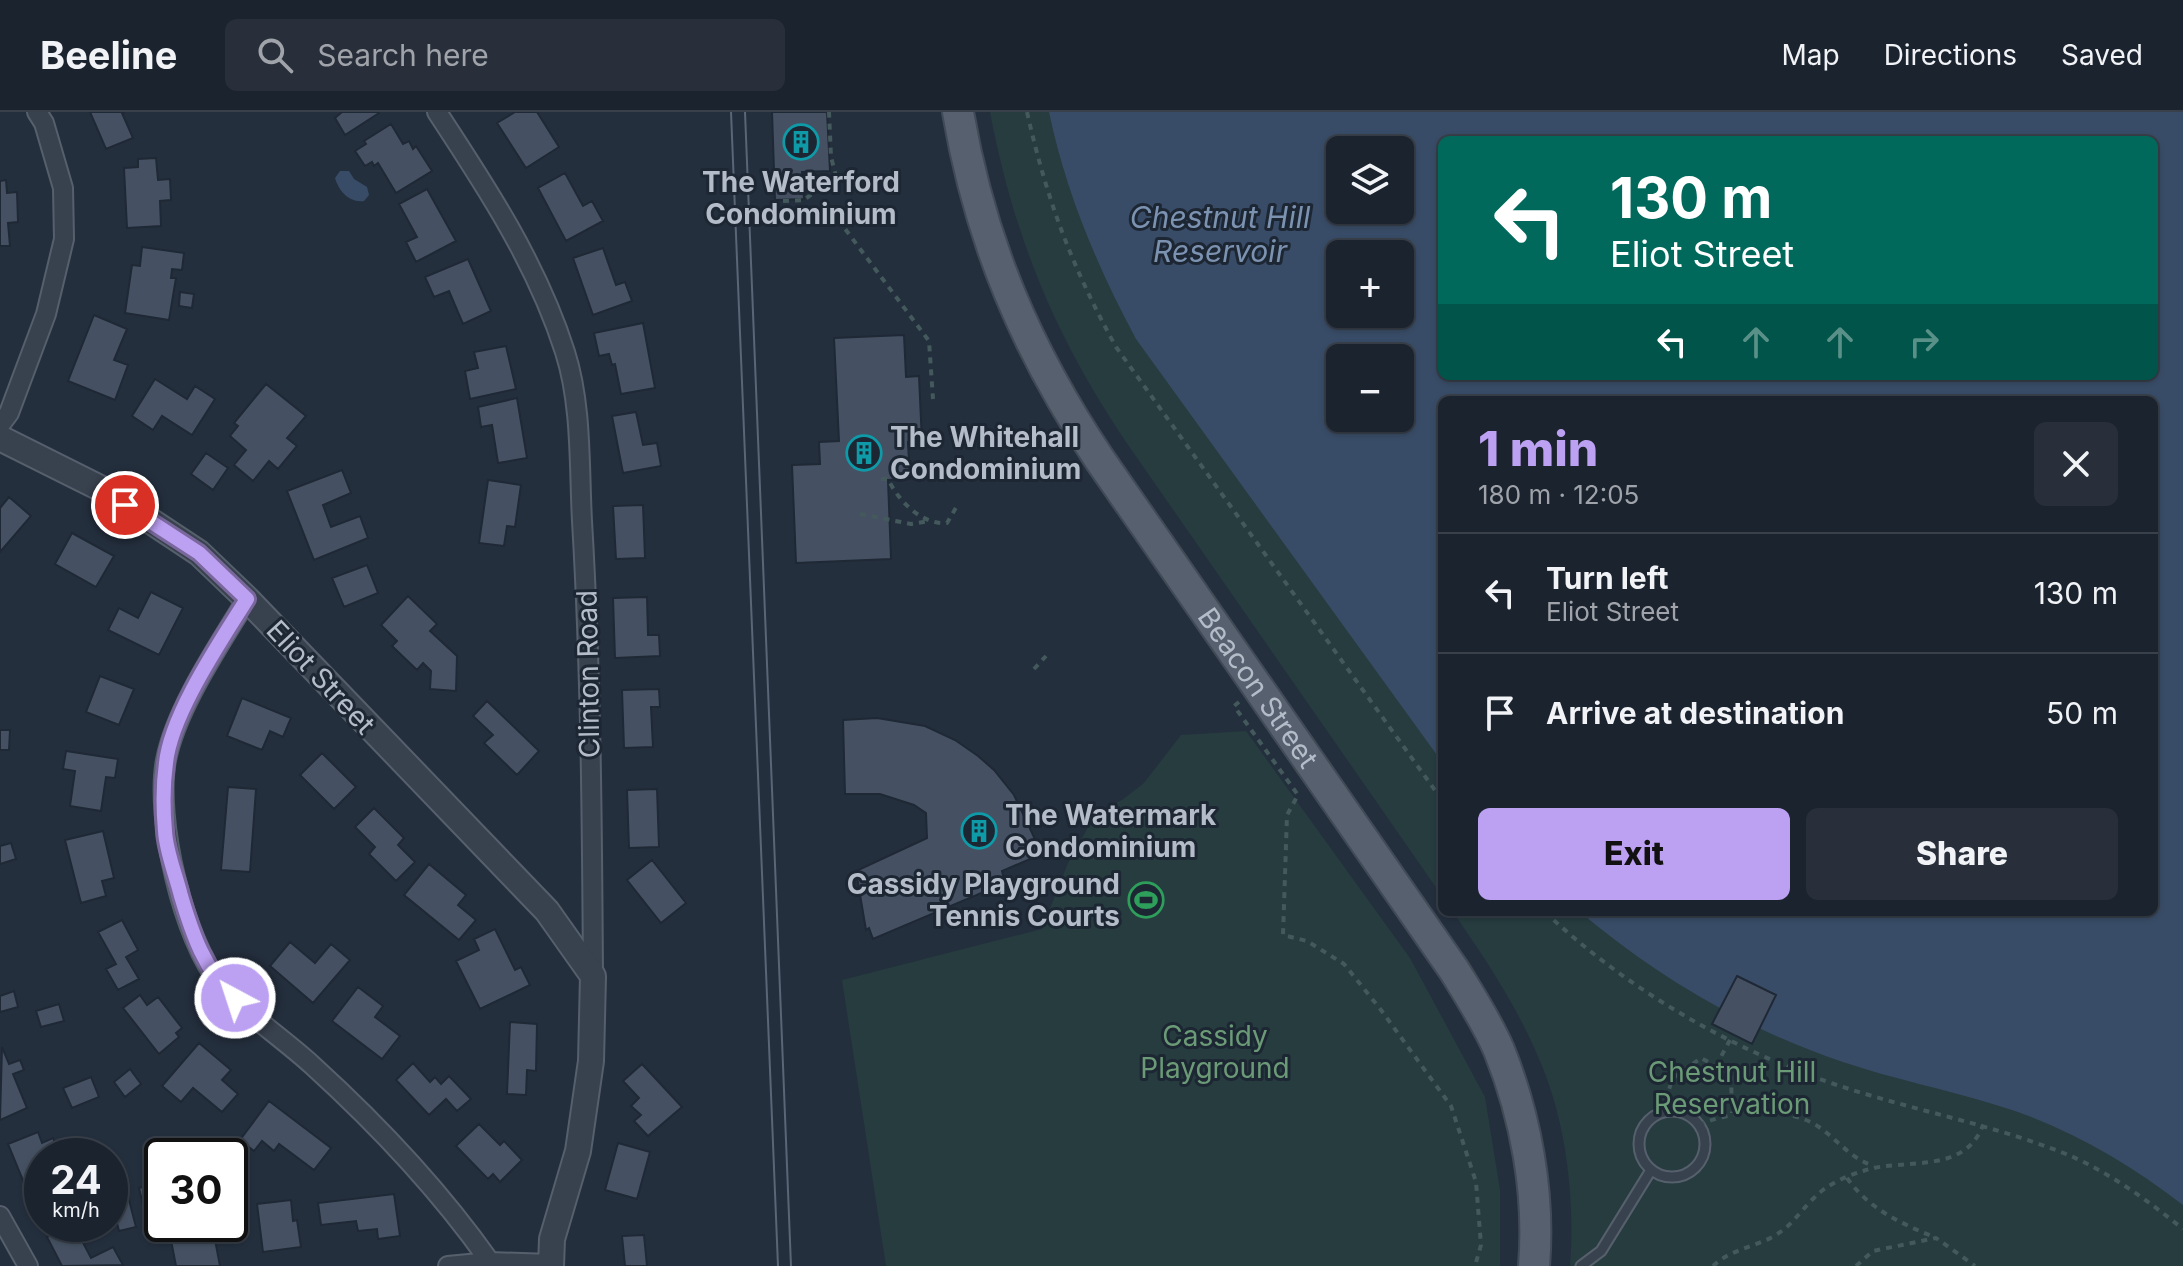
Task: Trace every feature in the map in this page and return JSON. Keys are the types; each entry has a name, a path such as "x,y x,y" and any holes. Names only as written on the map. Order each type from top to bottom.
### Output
{"main road":[{"name":"Beacon Street","path":"958,112 970,176 991,246 1017,314 1053,387 1100,460 1439,948 1486,1024 1509,1078 1525,1138 1534,1198 1534,1266"}],"street":[{"path":"0,425 9,413 46,314 64,239 63,188 44,123 37,112"},
{"name":"Clinton Road","path":"437,112 510,226 537,280 566,355 575,408 587,595 593,976 591,1061 578,1151 552,1239 551,1265"},
{"name":"Eliot Street","path":"0,438 104,490 199,553 547,911 593,976"},
{"path":"247,599 211,658 180,718 166,761 165,833 202,957 221,986 311,1063 385,1133 455,1212 490,1262"},
{"path":"0,1216 28,1266"},
{"path":"448,1266 490,1262 551,1265"}],"lane":[{"path":"1672,1111 1687,1115 1699,1125 1705,1150 1698,1166 1684,1176 1658,1175 1642,1159 1639,1138 1650,1119 1672,1111"},
{"path":"1581,1266 1601,1251 1651,1170"}],"path":[{"path":"783,201 795,203 804,200 836,176 831,157 829,112"},
{"path":"1027,112 1061,235 1087,295 1116,347 1438,794"},
{"path":"831,210 929,341 933,399"},
{"path":"881,479 888,479 898,499 929,521"},
{"path":"860,514 911,524 929,521 947,523 957,506"},
{"path":"1034,669 1046,656"},
{"path":"1235,704 1298,795 1287,815 1283,935 1307,941 1344,964 1451,1106 1476,1182 1481,1245 1475,1266"},
{"path":"1550,916 1641,989 1730,1040 1836,1084 1983,1125 2068,1155 2127,1187 2183,1229"},
{"path":"1716,1066 1730,1040"},
{"path":"1663,1112 1672,1079 1701,1058 1731,1074 1732,1113"},
{"path":"1699,1125 1732,1113 1799,1118 1817,1126 1855,1158 1876,1167"},
{"path":"1713,1266 1736,1250 1776,1236 1798,1219 1817,1195 1846,1177 1876,1167 1949,1160 1971,1144 1983,1125"},
{"path":"1846,1177 1857,1192 1890,1218 1936,1238 1975,1266"},
{"path":"1856,1266 1873,1251 1936,1238"}],"green space":[{"name":"Chestnut Hill Reservation","path":"990,112 2183,112 2183,1266 1570,1266 1570,1190 1563,1139 1551,1089 1513,1006 1456,916 2158,916 2158,396 1438,396 1438,890 1101,403 1058,324 1011,202"},
{"name":"Cassidy Playground","path":"1246,731 1410,958 1485,1097 1500,1190 1500,1266 886,1266 842,980 1042,929 1068,863 1096,813 1122,800 1144,783 1181,735"}],"water":[{"name":"Chestnut Hill Reservoir","path":"1049,112 2183,112 2183,1205 2094,1146 2046,1123 1996,1105 1843,1062 1772,1034 1672,980 1585,916 2158,916 2158,396 1438,396 1438,756 1136,339 1084,228 1064,171"},
{"path":"340,171 349,171 354,179 367,187 369,195 364,201 349,198 342,192 335,178"}],"building":[{"path":"90,112 125,112 122,113 133,138 106,149"},
{"path":"342,112 379,113 345,135 335,118"},
{"path":"515,112 537,112 559,147 526,168 497,123"},
{"name":"The Waterford Condominium","path":"772,112 827,112 830,171 802,172 804,199 775,200"},
{"path":"391,124 403,144 409,141 413,149 416,146 432,171 396,193 378,163 365,166 355,151 366,144 364,141"},
{"path":"156,158 158,180 170,179 171,200 160,201 161,226 127,228 124,168 138,167 138,159"},
{"path":"565,173 583,206 592,201 603,221 566,241 538,188"},
{"path":"6,180 7,193 17,192 18,222 8,223 10,246 0,246 0,181"},
{"path":"427,189 456,241 416,262 406,242 417,237 399,204"},
{"path":"142,247 184,253 182,270 172,269 171,278 176,278 169,320 125,313 132,265 140,266"},
{"path":"603,248 616,285 625,282 632,301 593,315 573,258"},
{"path":"468,259 491,311 463,324 449,291 434,297 425,277"},
{"path":"180,292 194,294 192,308 179,306"},
{"path":"94,315 127,329 114,360 128,365 115,400 68,381"},
{"path":"643,323 655,388 621,394 615,364 612,365 609,354 599,356 594,333"},
{"name":"The Whitehall Condominium","path":"904,335 906,377 919,376 922,442 908,442 910,479 888,480 891,559 796,563 792,465 820,464 819,442 839,441 834,338"},
{"path":"506,346 516,389 470,399 465,371 478,368 474,352"},
{"path":"155,379 187,399 195,386 215,399 192,435 162,416 153,430 132,416"},
{"path":"266,384 306,416 287,438 297,446 278,469 269,461 253,481 234,465 246,450 230,436 238,426 234,423"},
{"path":"517,398 527,458 498,463 492,425 481,427 478,407"},
{"path":"636,412 643,445 657,443 661,466 623,473 612,416"},
{"path":"206,453 228,468 213,490 191,474"},
{"path":"342,470 351,493 323,505 331,527 360,516 368,538 314,560 287,491"},
{"path":"488,480 521,485 515,527 507,526 504,546 479,543"},
{"path":"9,497 31,516 0,552 0,508"},
{"path":"643,505 645,558 616,559 613,506"},
{"path":"72,533 114,556 96,587 55,564"},
{"path":"367,565 378,593 344,607 332,578"},
{"path":"151,592 183,608 159,655 108,630 119,608 138,618"},
{"path":"408,596 437,624 430,631 457,656 456,691 430,689 431,671 423,663 417,670 392,646 397,641 381,625"},
{"path":"647,597 648,635 659,635 660,656 615,658 613,598"},
{"path":"100,676 134,689 119,725 86,712"},
{"path":"659,689 660,707 651,707 653,747 624,748 622,690"},
{"path":"242,698 291,718 283,737 270,731 262,750 227,736"},
{"path":"487,701 539,751 517,775 484,743 493,735 473,716"},
{"name":"The Watermark Condominium","path":"877,718 925,726 955,740 978,756 1014,795 1042,854 1002,871 1005,883 873,939 869,928 866,930 856,871 927,838 926,813 914,805 880,794 845,794 843,720"},
{"path":"0,730 10,730 9,750 0,750"},
{"path":"66,751 118,759 115,778 106,777 101,811 70,806 75,771 63,769"},
{"path":"322,753 356,787 334,809 300,775"},
{"path":"228,787 256,789 250,872 221,870"},
{"path":"657,789 659,847 629,848 627,790"},
{"path":"374,808 404,838 398,845 415,862 396,881 369,854 375,847 355,827"},
{"path":"103,831 114,878 102,881 106,896 81,903 65,840"},
{"path":"11,843 16,859 0,864 0,846"},
{"path":"652,860 686,903 661,923 627,880"},
{"path":"429,864 466,895 458,905 476,920 459,940 404,895"},
{"path":"122,920 138,950 126,957 139,979 118,990 106,969 116,964 98,932"},
{"path":"495,929 515,970 521,967 530,985 480,1009 456,961 479,950 474,939"},
{"path":"290,942 315,963 331,944 350,960 313,1003 270,966"},
{"path":"1737,976 1776,995 1752,1044 1712,1024"},
{"path":"358,987 383,1006 375,1017 400,1036 382,1059 332,1021"},
{"path":"14,991 18,1007 0,1012 0,996"},
{"path":"140,995 147,1005 158,997 182,1028 176,1033 179,1037 159,1054 123,1008"},
{"path":"59,1004 64,1021 41,1027 36,1011"},
{"path":"510,1022 537,1024 536,1071 527,1070 526,1095 507,1094"},
{"path":"199,1043 231,1070 222,1080 238,1094 222,1112 193,1088 181,1102 162,1086"},
{"path":"2,1047 9,1064 20,1060 24,1070 13,1074 27,1108 0,1120"},
{"path":"413,1063 430,1082 435,1077 441,1084 449,1076 471,1099 457,1111 446,1099 429,1115 396,1080"},
{"path":"642,1064 682,1107 648,1136 634,1121 641,1115 631,1106 639,1098 623,1081"},
{"path":"130,1069 141,1084 125,1097 114,1082"},
{"path":"91,1077 99,1097 72,1108 63,1088"},
{"path":"269,1101 331,1148 314,1170 279,1144 274,1151 262,1141 254,1151 248,1146 248,1138 241,1138"},
{"path":"479,1124 500,1145 504,1141 522,1160 500,1182 493,1174 488,1179 456,1146"},
{"path":"38,1132 40,1138 24,1138 24,1183 8,1144"},
{"path":"618,1143 650,1152 637,1199 605,1190"},
{"path":"144,1187 144,1209 139,1188"},
{"path":"394,1194 400,1236 378,1239 377,1229 358,1231 356,1221 321,1225 318,1203"},
{"path":"128,1200 136,1227 128,1229"},
{"path":"291,1200 293,1221 297,1220 301,1247 263,1252 257,1204"},
{"path":"644,1235 647,1266 625,1266 622,1236"},
{"path":"50,1242 83,1242 91,1258 113,1247 123,1265 62,1266"},
{"path":"171,1242 215,1242 220,1266 176,1266"}],"tram line":[{"path":"731,112 778,1266"},
{"path":"745,112 791,1266"}],"place":[{"name":"The Waterford Condominium","path":"801,142"},
{"name":"The Whitehall Condominium","path":"864,453"},
{"name":"The Watermark Condominium","path":"979,831"},
{"name":"Cassidy Playground Tennis Courts","path":"1146,900"}],"route":[{"path":"125,505 199,553 247,599 211,658 180,718 166,761 165,833 184,904 202,957 221,986 235,998"}]}
